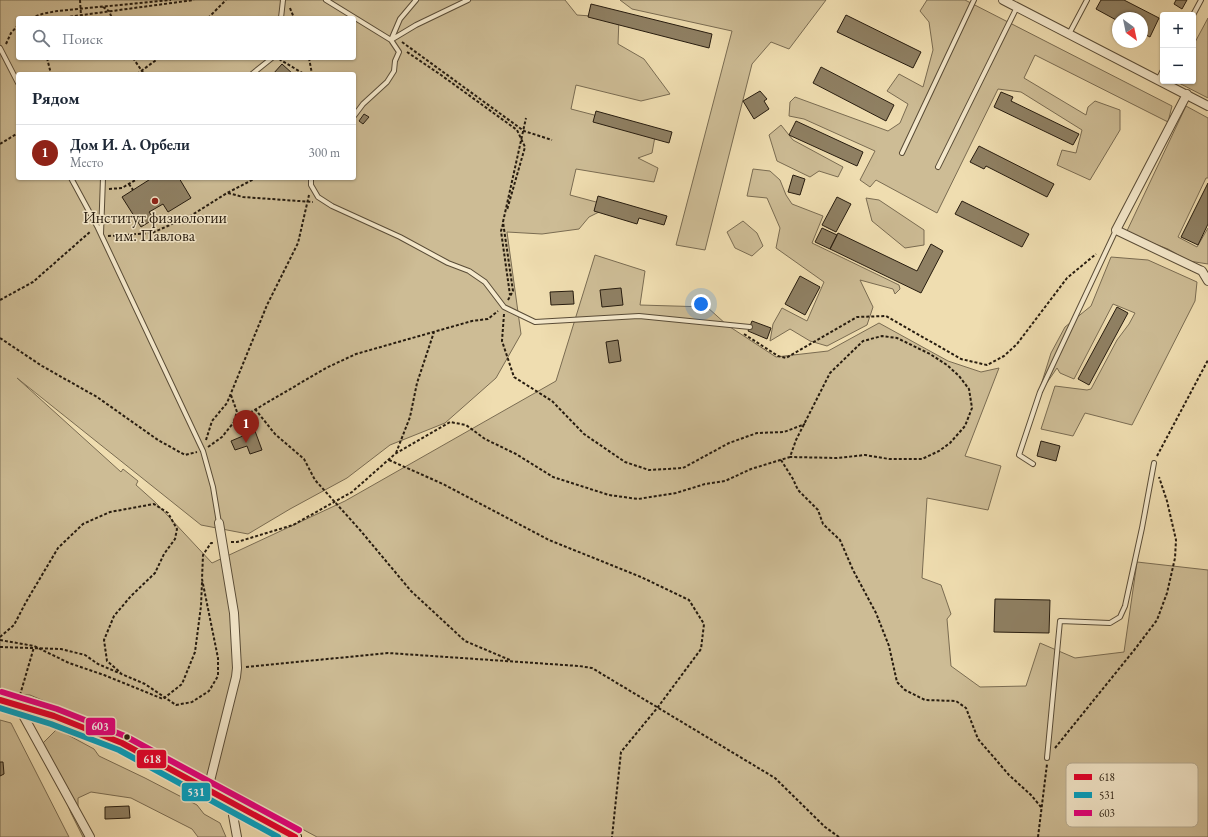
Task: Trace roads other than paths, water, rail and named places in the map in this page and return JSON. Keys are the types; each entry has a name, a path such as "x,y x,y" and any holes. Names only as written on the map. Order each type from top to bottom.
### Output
{"main road":[{"path":"0,700 54,716 122,743 295,837"}],"street":[{"path":"1003,0 1208,106"},
{"path":"1187,94 1116,230 1205,270 1208,281"},
{"path":"208,789 237,668 234,613 219,523"},
{"path":"18,706 90,837"},
{"path":"233,803 233,815 237,837"}],"lane":[{"path":"281,16 283,0"},
{"path":"326,0 351,16"},
{"path":"392,42 400,19 416,0"},
{"path":"392,42 416,25 468,0"},
{"path":"902,153 974,0"},
{"path":"1069,35 1087,0"},
{"path":"1195,12 1201,0"},
{"path":"938,167 1017,7"},
{"path":"356,19 392,42 399,52 394,60 394,71 387,82 363,104 356,113"},
{"path":"0,48 16,79"},
{"path":"254,72 270,60"},
{"path":"1158,80 1160,76"},
{"path":"72,180 97,226 202,451 213,487 219,523"},
{"path":"101,236 103,180"},
{"path":"311,180 311,184 318,197 332,206 400,237 448,264 469,271 485,282 504,306 536,322 639,316 750,327"},
{"path":"1033,464 1019,455 1040,392 1116,230"},
{"path":"1047,758 1060,621 1110,623 1120,617 1124,606 1142,528 1154,462"}],"place":[{"name":"Институт физиологии им. Павлова","path":"155,201"},
{"name":"Дом И. А. Орбели","path":"246,443"}]}
